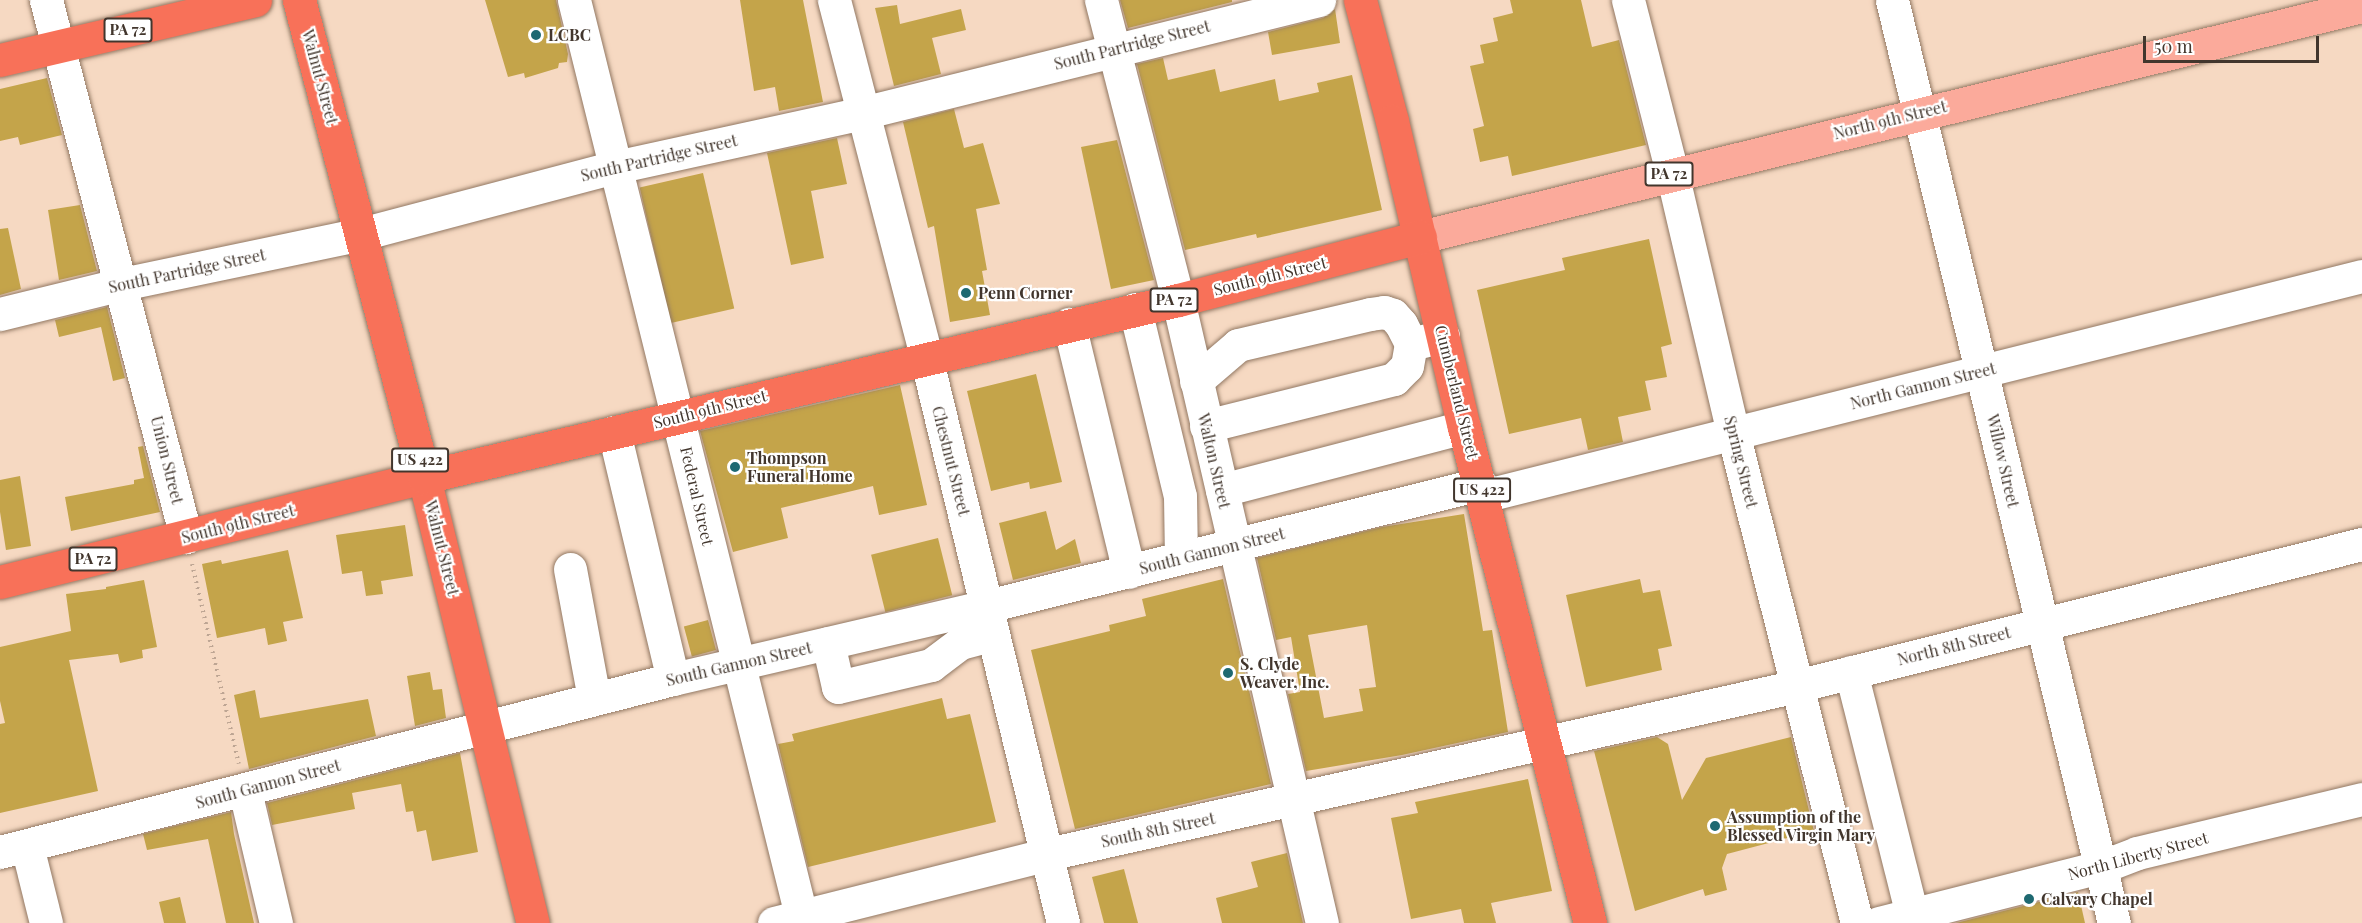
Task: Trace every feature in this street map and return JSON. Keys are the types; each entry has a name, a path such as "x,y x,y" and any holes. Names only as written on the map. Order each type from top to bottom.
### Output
{"highway":[{"name":"PA 72","path":"0,60 255,0"},
{"name":"Walnut Street","path":"299,0 424,477 533,923"},
{"name":"Cumberland Street","path":"1360,0 1420,237 1464,428 1482,490 1590,923"},
{"name":"South 9th Street","path":"0,582 678,416 1178,300 1420,237"}],"main road":[{"name":"North 9th Street","path":"1420,237 1672,173 2362,6"}],"street":[{"name":"Union Street","path":"46,0 122,284 186,537"},
{"name":"Federal Street","path":"574,0 738,663 793,921"},
{"name":"Chestnut Street","path":"834,0 926,357 1063,923"},
{"name":"Walton Street","path":"1101,0 1178,300 1322,923"},
{"name":"South Partridge Street","path":"0,314 122,284 361,234 615,167 862,113 1113,49 1319,0"},
{"name":"Spring Street","path":"1628,0 1672,173 1733,433 1857,923"},
{"name":"Willow Street","path":"1892,0 2114,923"},
{"name":"North Gannon Street","path":"1482,490 1733,433 2362,276"},
{"path":"1135,309 1180,496 1181,557"},
{"path":"1196,381 1238,345 1370,314 1384,312 1393,315 1401,324 1411,344 1407,366 1394,379 1206,426"},
{"path":"1069,324 1129,572"},
{"path":"1411,344 1443,336"},
{"path":"1222,490 1464,428"},
{"path":"614,432 673,679"},
{"name":"South Gannon Street","path":"14,849 245,791 485,726 738,663 828,643 990,620 1129,572 1181,557 1482,490"},
{"name":"North 8th Street","path":"1544,743 1797,686 2362,544"},
{"path":"570,569 594,699"},
{"path":"828,643 838,687 931,664 990,620"},
{"path":"1851,672 1912,915"},
{"name":"South 8th Street","path":"793,921 1048,854 1544,743"},
{"path":"245,791 276,923"},
{"name":"North Liberty Street","path":"1879,923 2101,867 2138,854 2362,799"},
{"path":"14,849 46,923"}],"path":[{"path":"186,537 245,791"}],"building":[{"name":"LCBC","path":"485,0 556,0 568,54 567,62 559,63 558,68 525,78 524,73 508,77"},
{"path":"740,0 803,0 823,102 779,111 775,87 754,91"},
{"path":"1120,0 1232,0 1232,2 1128,28"},
{"path":"1510,0 1581,0 1592,47 1619,40 1646,145 1512,176 1508,156 1480,162 1473,129 1484,126 1470,66 1484,63 1480,45 1498,41 1493,18 1513,13"},
{"path":"897,5 900,24 961,9 966,30 932,38 941,74 894,86 875,8"},
{"path":"1335,9 1340,43 1272,55 1268,32 1323,18"},
{"path":"1163,58 1168,80 1215,69 1220,92 1275,79 1279,101 1319,92 1317,83 1352,75 1382,210 1257,238 1256,234 1185,250 1137,64"},
{"path":"47,78 62,135 20,145 18,137 0,141 0,89"},
{"path":"954,109 964,148 983,143 1000,204 976,209 987,270 982,271 990,315 950,322 934,226 928,228 903,122"},
{"path":"837,138 847,184 811,191 824,258 791,265 767,153"},
{"path":"1117,140 1154,280 1111,289 1081,147"},
{"path":"703,173 734,308 671,323 640,188"},
{"path":"80,205 97,271 59,280 48,210"},
{"path":"8,228 21,289 0,295 0,229"},
{"path":"1649,239 1672,344 1661,347 1667,377 1645,381 1651,410 1618,417 1623,442 1588,450 1581,418 1509,434 1477,290 1565,270 1562,258"},
{"path":"107,307 125,378 113,381 101,327 59,337 55,320"},
{"path":"1036,374 1062,482 1030,489 1029,482 991,491 967,391"},
{"path":"900,385 927,505 879,515 873,486 781,508 788,538 733,552 700,431"},
{"path":"143,446 160,512 71,531 65,497 134,484 134,480 144,478 138,447"},
{"path":"20,476 31,546 6,550 0,512 0,480"},
{"path":"1046,511 1056,550 1075,539 1081,563 1013,580 999,523"},
{"path":"1464,514 1483,631 1492,630 1508,732 1402,755 1306,771 1288,694 1300,692 1291,637 1276,640 1257,558 1382,527","holes":["1367,625 1376,687 1359,689 1363,711 1324,718 1308,635"]},
{"path":"405,525 413,576 381,581 383,594 366,596 362,571 342,574 336,535"},
{"path":"938,538 952,595 885,612 871,555"},
{"path":"288,550 303,618 283,622 287,641 268,645 265,628 217,638 202,564 221,560 222,564"},
{"path":"1223,579 1271,784 1075,829 1031,650 1110,631 1109,625 1146,616 1142,599"},
{"path":"1640,579 1643,593 1660,590 1672,646 1658,649 1662,670 1586,687 1566,595"},
{"path":"144,580 157,647 142,650 143,658 120,663 118,654 69,660 98,791 0,813 0,724 5,723 0,701 0,647 71,631 66,594 106,589 106,587"},
{"path":"708,620 716,650 692,656 684,626"},
{"path":"430,672 433,690 442,689 446,718 415,726 407,676"},
{"path":"255,690 260,718 368,699 376,736 249,769 234,695"},
{"path":"942,698 947,719 970,714 996,822 808,867 778,744 794,741 792,734"},
{"name":"Assumption of the Blessed Virgin Mary","path":"1657,737 1668,744 1682,800 1706,758 1791,737 1814,831 1727,854 1722,868 1727,890 1705,896 1703,889 1635,911 1594,751"},
{"path":"460,753 478,852 432,861 426,830 417,832 413,811 406,812 401,784 352,793 355,809 272,825 267,803"},
{"path":"1528,779 1552,891 1491,903 1496,923 1464,923 1461,909 1411,919 1391,818 1418,813 1415,802"},
{"path":"231,812 254,923 226,923 208,839 147,850 143,834"},
{"path":"1287,853 1303,923 1222,923 1216,898 1258,887 1251,862"},
{"path":"1124,869 1138,923 1104,923 1092,877"},
{"path":"2078,892 2085,923 1956,923"},
{"path":"180,897 186,923 164,923 159,902"}],"place":[{"name":"LCBC","path":"536,35"},
{"name":"Penn Corner","path":"966,293"},
{"name":"Thompson Funeral Home","path":"735,467"},
{"name":"S. Clyde Weaver, Inc.","path":"1228,673"},
{"name":"Assumption of the Blessed Virgin Mary","path":"1715,826"},
{"name":"Calvary Chapel","path":"2029,899"}]}
